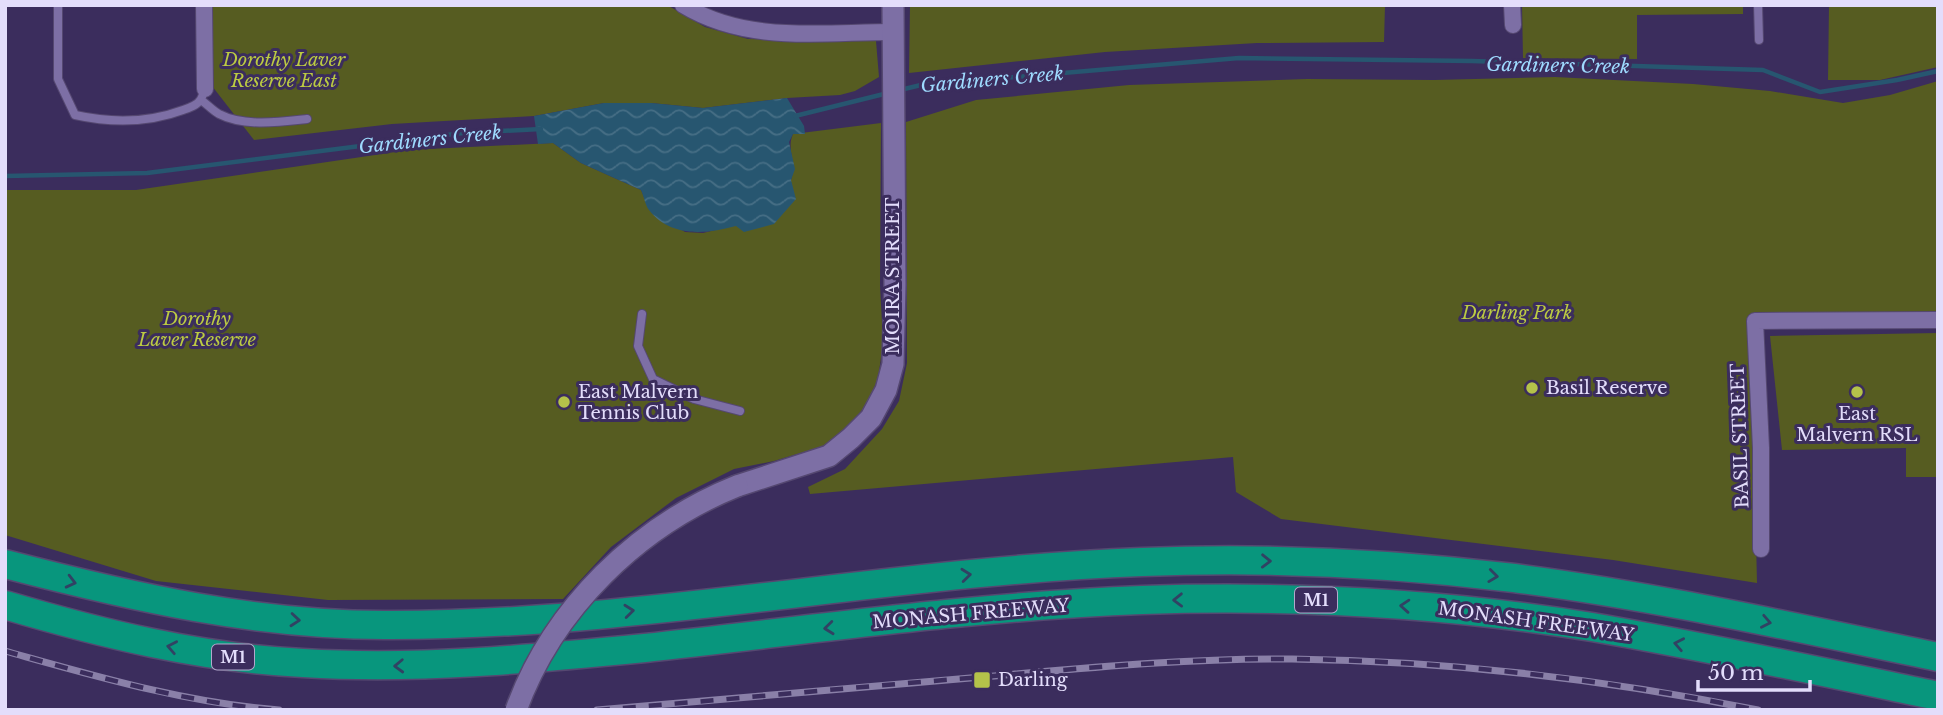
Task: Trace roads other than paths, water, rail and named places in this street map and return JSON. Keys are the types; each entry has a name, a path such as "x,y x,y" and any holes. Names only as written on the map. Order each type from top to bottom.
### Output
{"highway":[{"name":"M1","path":"5,564 143,599 190,607 270,618 387,625 463,624 595,615 1058,566 1207,561 1333,563 1462,572 1601,591 1938,657"},
{"name":"MONASH FREEWAY","path":"5,605 115,635 184,650 290,663 383,666 467,664 592,653 1063,604 1204,599 1329,601 1457,610 1588,627 1938,696"}],"main road":[{"name":"MOIRA STREET","path":"516,710 542,653 572,609 591,587 649,535 698,503 737,485 829,456 871,418 886,390 893,364 895,285 893,5"}],"street":[{"path":"203,94 204,5"},
{"path":"683,5 714,22 748,31 893,32"},
{"path":"1513,5 1513,25"},
{"name":"BASIL STREET","path":"1762,550 1761,448 1755,321 1938,320"}],"lane":[{"path":"58,5 58,79 75,115 96,120 123,121 162,117 191,107 203,94 219,114 248,122 307,119"},
{"path":"1758,5 1759,40"},
{"path":"642,314 638,346 653,379 694,400 740,411"}],"water":[{"path":"787,98 804,126 805,134 793,134 789,142 795,169 791,180 796,199 774,224 744,232 736,226 689,232 668,225 649,210 641,190 581,163 553,143 538,144 534,116 604,103 651,103 703,108"}],"waterway":[{"name":"Gardiners Creek","path":"900,90 921,85 1239,58 1472,61 1763,70 1820,92 1938,71"},
{"name":"Gardiners Creek","path":"795,116 888,93"},
{"name":"Gardiners Creek","path":"5,176 147,173 463,133 541,129"}],"railway":[{"path":"5,651 175,695 279,710"},
{"path":"597,710 1137,664 1292,659 1409,663 1526,674 1642,689 1758,710"}],"place":[{"name":"Basil Reserve","path":"1532,388"},
{"name":"East Malvern RSL","path":"1857,392"},
{"name":"East Malvern Tennis Club","path":"564,402"},
{"name":"Darling","path":"982,680"}],"park label":[{"name":"Dorothy Laver Reserve East","path":"284,70"},
{"name":"Darling Park","path":"1517,313"},
{"name":"Dorothy Laver Reserve","path":"197,329"}]}
